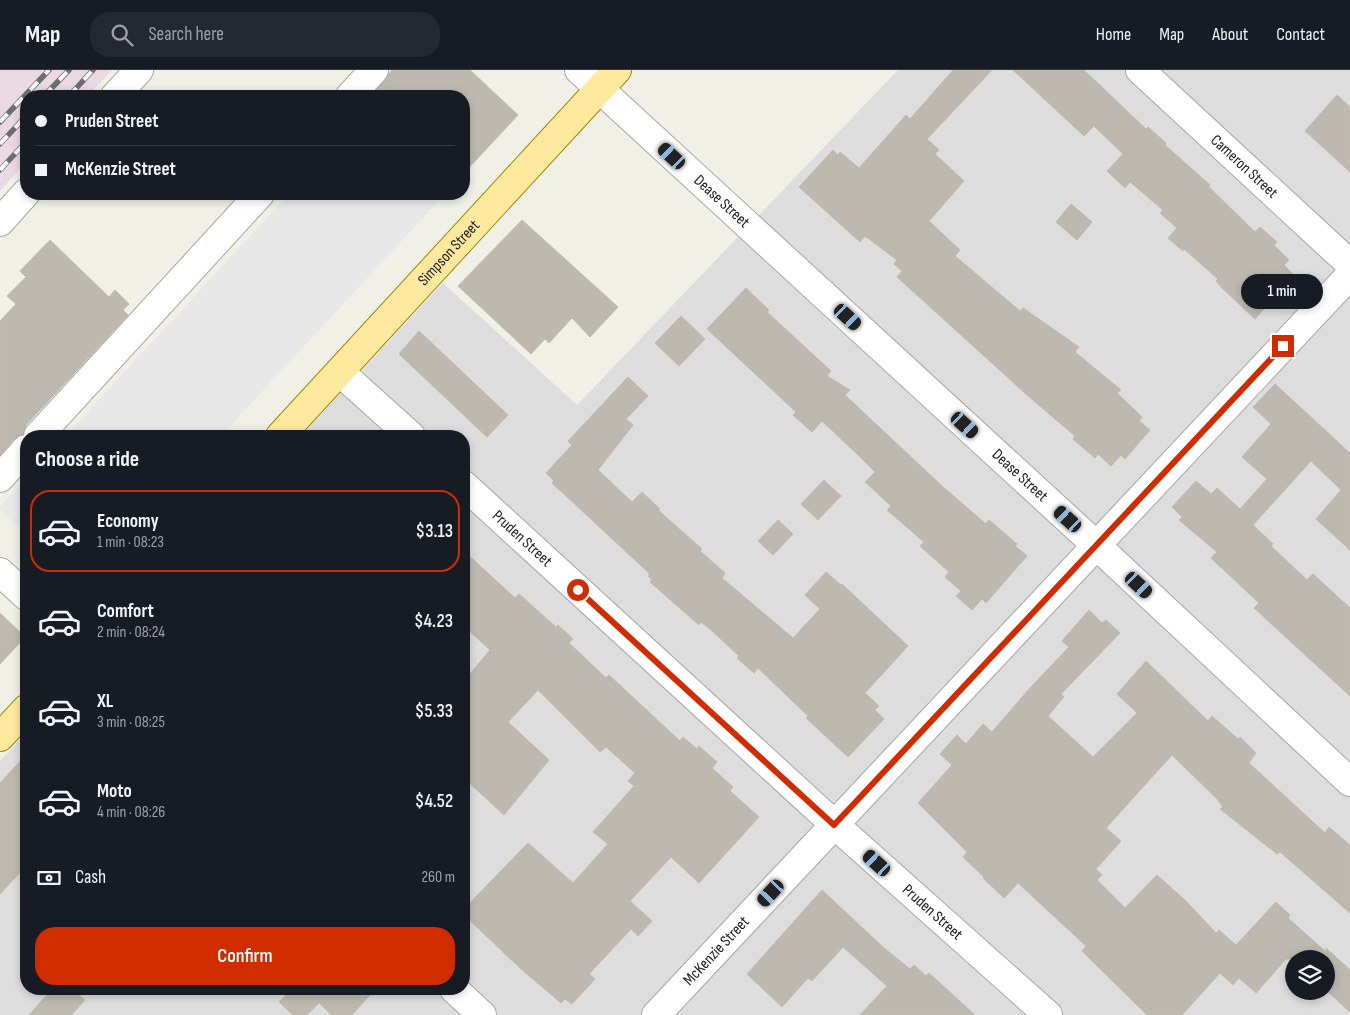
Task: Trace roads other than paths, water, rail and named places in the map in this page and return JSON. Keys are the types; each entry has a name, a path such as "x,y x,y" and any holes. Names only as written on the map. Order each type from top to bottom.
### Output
{"main road":[{"name":"Simpson Street","path":"286,430 608,79"},
{"path":"0,737 20,715"}],"street":[{"path":"121,90 139,70"},
{"path":"356,90 374,70"},
{"name":"Dease Street","path":"579,70 608,79 1097,546 1350,782"},
{"name":"Cameron Street","path":"1140,70 1350,264"},
{"path":"0,222 20,200"},
{"path":"44,430 254,200"},
{"name":"McKenzie Street","path":"656,1015 1350,275"},
{"path":"340,372 404,430"},
{"path":"0,478 20,456"},
{"name":"Pruden Street","path":"470,491 834,825 1048,1015"},
{"path":"0,572 20,590"},
{"path":"460,995 482,1015"}],"railway":[{"path":"30,90 49,70"},
{"path":"50,90 69,70"},
{"path":"75,90 93,70"},
{"path":"0,122 20,101"},
{"path":"0,144 20,122"},
{"path":"0,170 20,148"}]}
